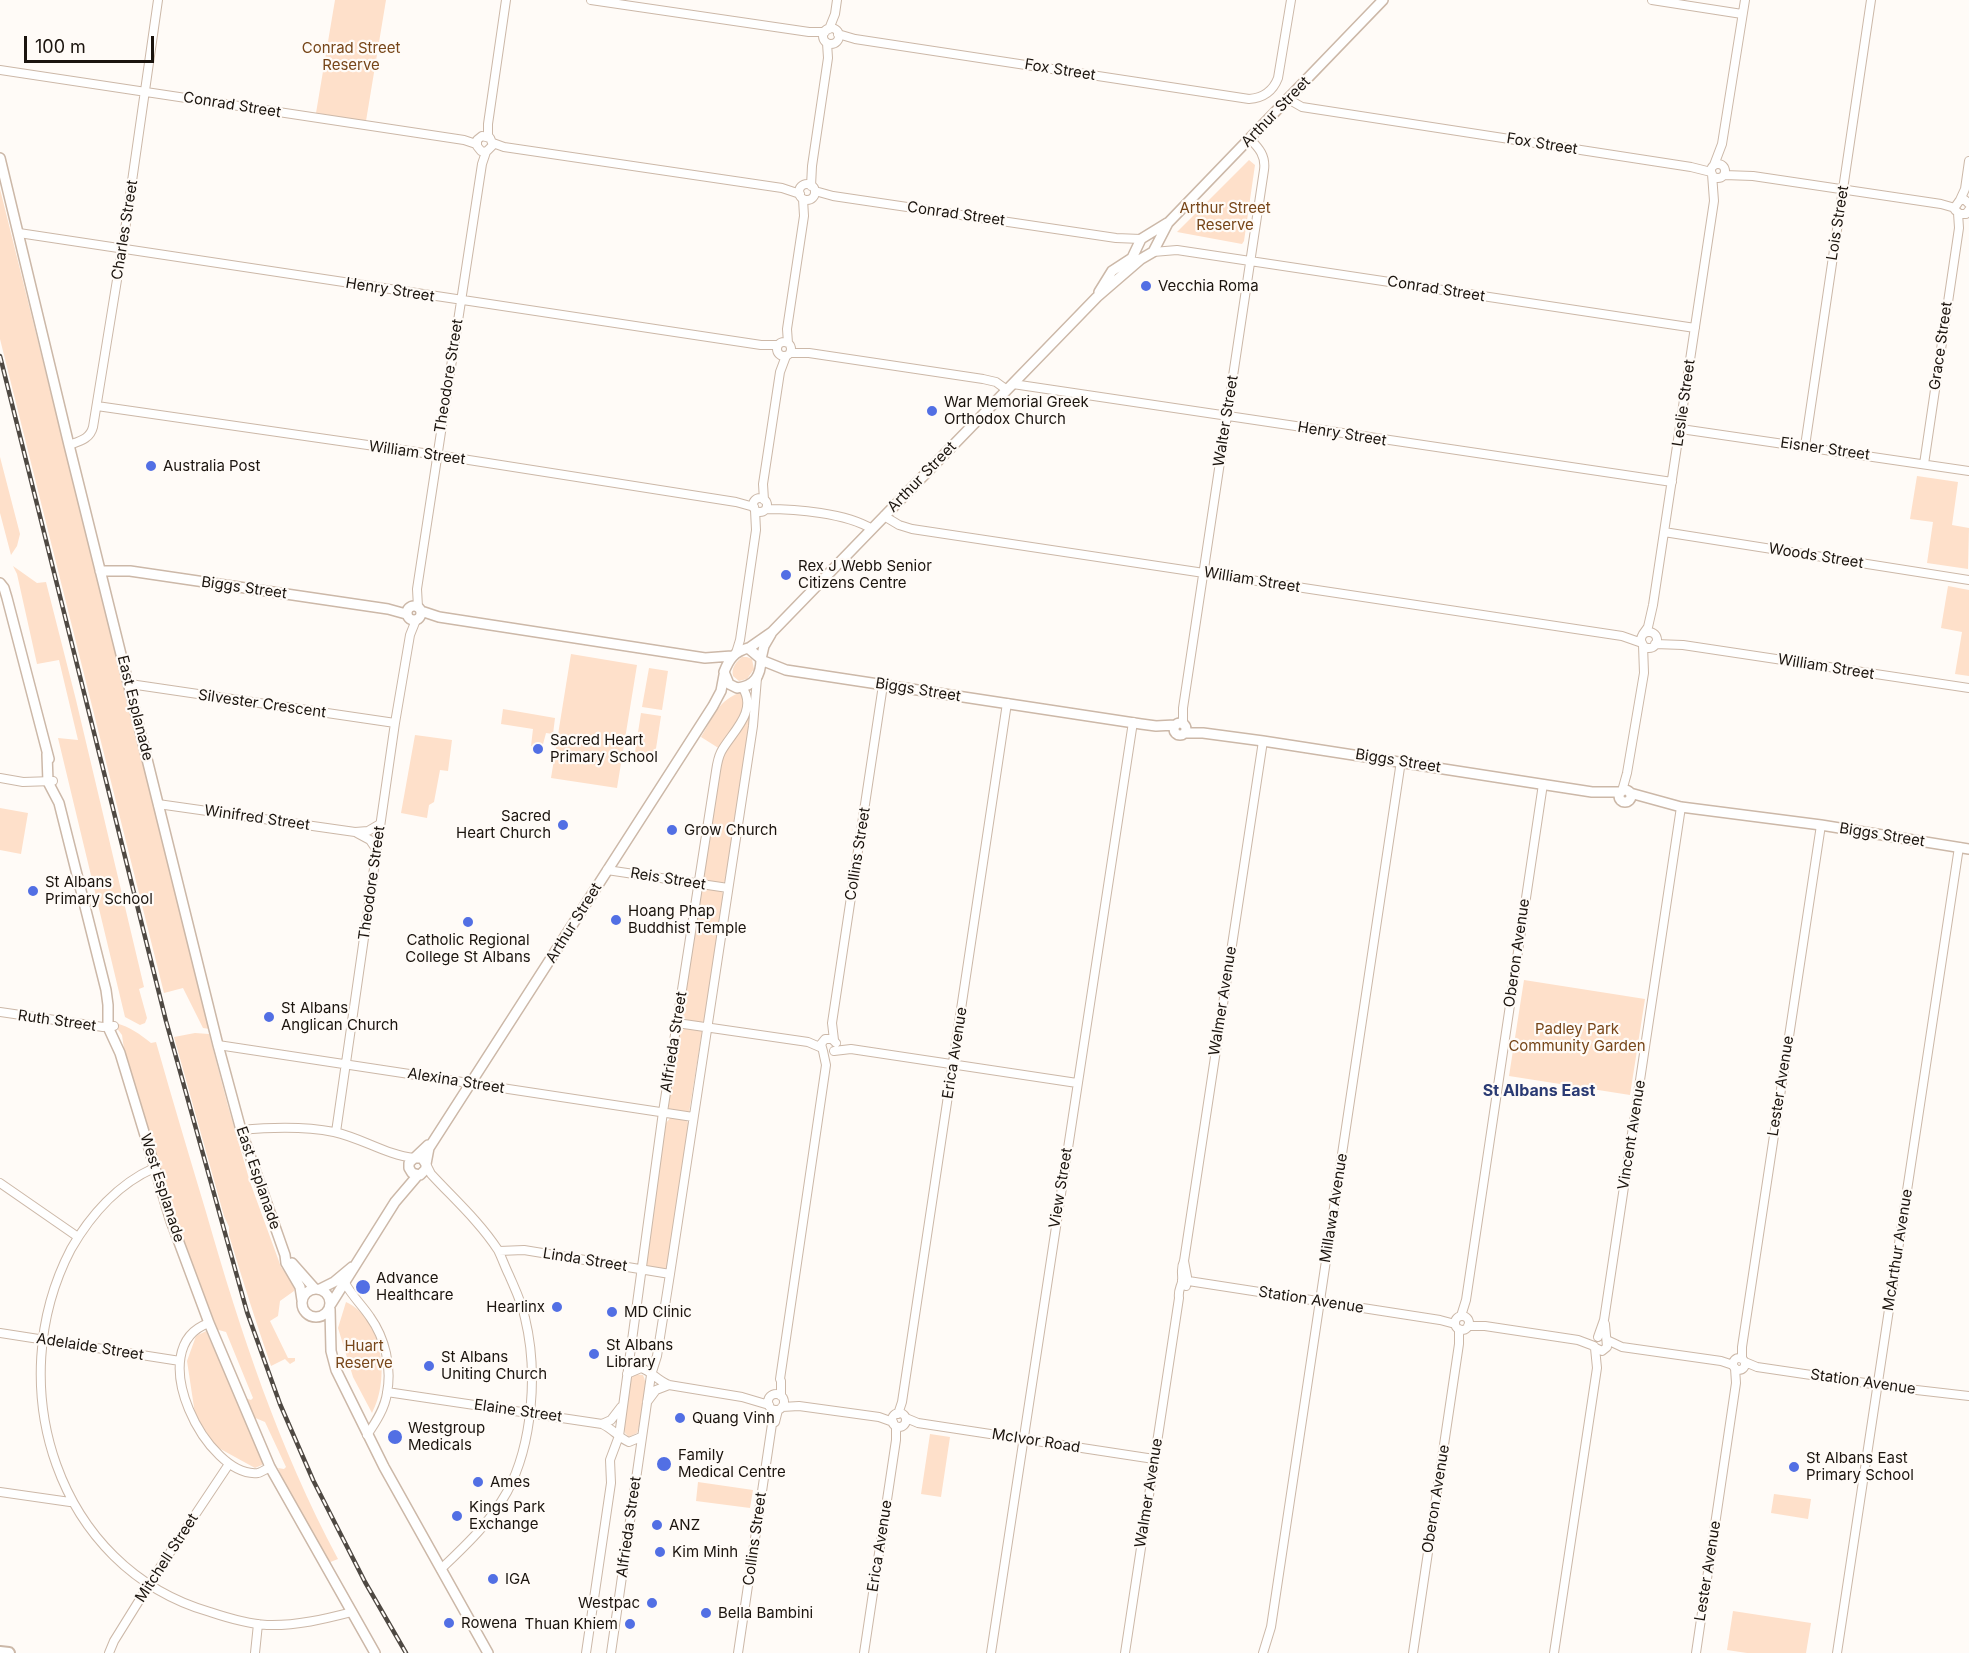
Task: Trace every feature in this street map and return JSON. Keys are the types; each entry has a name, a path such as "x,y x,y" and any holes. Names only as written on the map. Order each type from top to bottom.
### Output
{"main road":[{"path":"0,1652 9,1653"}],"street":[{"name":"Charles Street","path":"69,445 90,435 97,406 146,92 158,0"},
{"path":"484,144 506,0"},
{"name":"Fox Street","path":"591,0 1244,98 1265,95 1276,83 1280,73 1291,0"},
{"path":"742,628 748,648 761,659 758,677 751,684 740,688 729,684 724,673 727,663 734,654 742,628 837,0"},
{"name":"Arthur Street","path":"1097,297 1112,271 1132,258 1140,243 1168,223 1383,0"},
{"path":"1652,0 1742,14"},
{"name":"Leslie Street","path":"1644,673 1643,640 1653,605 1681,429 1714,201 1713,170 1722,144 1745,0"},
{"name":"Lois Street","path":"1805,446 1871,0"},
{"name":"Conrad Street","path":"0,70 1140,243"},
{"name":"Fox Street","path":"1288,99 1302,107 1713,170"},
{"name":"Walter Street","path":"1180,727 1265,164 1261,151 1250,139"},
{"name":"Theodore Street","path":"336,1132 376,849 414,613 484,144"},
{"name":"Leslie Street","path":"1714,201 1724,172 1722,144"},
{"name":"East Esplanade","path":"0,158 218,1045 241,1130 286,1263 300,1287 302,1300"},
{"name":"Grace Street","path":"1924,464 1969,161"},
{"path":"1720,164 1724,172 1718,178 1713,170 1720,164"},
{"path":"1724,172 1963,208"},
{"name":"Arthur Street","path":"748,648 772,632 1097,297 1151,253 1168,223"},
{"name":"Henry Street","path":"19,233 990,380 1010,387 1672,482"},
{"path":"1151,253 1140,243 1151,237 1158,241"},
{"name":"Conrad Street","path":"1158,241 1177,250"},
{"name":"Conrad Street","path":"1151,253 1177,250 1695,328"},
{"name":"William Street","path":"97,406 760,505 848,519 860,522 872,529"},
{"name":"Eisner Street","path":"1681,429 1969,471"},
{"name":"William Street","path":"884,516 899,525 912,529 1643,640"},
{"name":"Woods Street","path":"1664,532 1969,580"},
{"name":"Biggs Street","path":"100,571 130,571 705,658 734,654"},
{"name":"West Esplanade","path":"0,583 7,598 52,770 51,782 60,796 58,803 108,1005 114,1016 111,1027 120,1038 120,1053 171,1221 209,1323 270,1467 375,1653"},
{"name":"Leslie Street","path":"1625,795 1644,673 1655,641 1653,605"},
{"name":"Arthur Street","path":"761,659 764,646 772,632"},
{"path":"1650,632 1655,641 1648,647 1643,640 1650,632"},
{"name":"William Street","path":"1655,641 1969,688"},
{"path":"734,654 748,648"},
{"name":"Biggs Street","path":"705,658 713,662 724,673"},
{"name":"Biggs Street","path":"761,659 786,670 1156,726 1180,727 1203,733 1401,761 1592,792 1625,795 1681,807 1821,825 1964,848"},
{"name":"Biggs Street","path":"758,677 786,670"},
{"name":"Arthur Street","path":"435,1140 713,706 721,691 724,673"},
{"name":"Alfrieda Street","path":"611,1653 641,1437 670,1274 753,726 758,677"},
{"name":"Silvester Crescent","path":"130,684 395,723"},
{"name":"Collins Street","path":"738,1653 776,1402 777,1380 780,1379 826,1065 823,1045 832,1023 884,685"},
{"name":"Arthur Street","path":"713,706 740,688"},
{"name":"Alfrieda Street","path":"586,1653 611,1483 610,1460 619,1436 663,1112 698,884 718,760 738,729 746,711 747,695 740,688"},
{"name":"Erica Avenue","path":"864,1653 1007,703"},
{"name":"View Street","path":"991,1653 1132,722"},
{"name":"Walmer Avenue","path":"1125,1653 1179,1288 1185,1281 1181,1269 1263,741"},
{"name":"Millawa Avenue","path":"1263,1653 1271,1627 1401,761"},
{"path":"0,778 23,782 51,782"},
{"name":"Oberon Avenue","path":"1413,1653 1543,784"},
{"name":"Winifred Street","path":"158,804 355,832 369,831 380,824"},
{"name":"Vincent Avenue","path":"1554,1653 1597,1368 1599,1341 1681,807"},
{"name":"Lester Avenue","path":"1696,1653 1821,825"},
{"path":"355,832 367,837 376,849"},
{"name":"McArthur Avenue","path":"1837,1653 1877,1385 1964,848"},
{"name":"Reis Street","path":"608,870 728,888"},
{"name":"Ruth Street","path":"0,1012 111,1027"},
{"path":"677,1023 823,1045"},
{"name":"Collins Street","path":"832,1023 835,1041"},
{"path":"823,1045 830,1038 851,1049"},
{"path":"833,1052 836,1047 835,1041"},
{"name":"Alexina Street","path":"218,1045 693,1117"},
{"path":"823,1045 827,1053 851,1049 1077,1083"},
{"name":"Collins Street","path":"826,1065 833,1052"},
{"path":"241,1130 266,1127 336,1132 388,1152 422,1158 431,1174 475,1219 499,1251 525,1317 531,1358 530,1413 523,1452 507,1492 482,1530 441,1569"},
{"path":"395,1202 411,1160 435,1140"},
{"path":"311,1317 324,1315 395,1202 424,1172 429,1148 435,1140"},
{"path":"388,1152 409,1167 412,1173 442,1186"},
{"path":"154,1168 137,1177 94,1215 78,1237 52,1287 38,1339 35,1387 40,1425 53,1470 83,1523 112,1556 149,1585 186,1605 268,1625 313,1622 352,1612"},
{"path":"0,1183 78,1237"},
{"name":"Linda Street","path":"499,1251 524,1250 670,1274"},
{"name":"East Esplanade","path":"285,1255 317,1289"},
{"path":"329,1335 303,1308 302,1300 307,1292 334,1282 356,1263"},
{"name":"Station Avenue","path":"1185,1281 1440,1320 1599,1341 1622,1347 1877,1385 1969,1396"},
{"path":"345,1283 350,1293 370,1316 384,1346 387,1362 387,1392 378,1418 367,1435"},
{"path":"317,1289 329,1296 329,1335 336,1370 367,1435 488,1653"},
{"path":"337,1293 357,1301"},
{"path":"209,1323 194,1330 188,1336 180,1361 180,1383 183,1397 211,1446 229,1464 259,1473 270,1467"},
{"name":"Adelaide Street","path":"0,1333 180,1361"},
{"name":"Vincent Avenue","path":"1597,1368 1608,1344 1599,1341"},
{"name":"Station Avenue","path":"1605,1350 1622,1347"},
{"name":"McIvor Road","path":"627,1374 641,1368 669,1385 745,1399 1154,1459"},
{"path":"647,1402 656,1390 669,1385"},
{"name":"Elaine Street","path":"387,1392 602,1424 619,1436"},
{"path":"602,1424 611,1420 622,1406"},
{"path":"619,1436 629,1442 641,1437"},
{"name":"Mitchell Street","path":"109,1653 149,1585 229,1464"},
{"path":"0,1492 70,1502"},
{"path":"255,1653 258,1624"}],"green space":[{"name":"Conrad Street Reserve","path":"335,0 386,0 366,121 316,113"},
{"name":"Arthur Street Reserve","path":"1249,160 1255,165 1242,244 1177,232"},
{"path":"0,189 210,1029 203,1028 183,988 164,993 0,339"},
{"path":"0,457 20,534 17,546 11,555 0,513"},
{"path":"1917,476 1958,482 1952,525 1969,528 1968,569 1927,563 1933,522 1910,519"},
{"path":"13,566 37,583 46,582 144,987 139,989 147,1018 145,1023 140,1025 125,1017 58,738 78,740 59,660 37,664 17,574"},
{"path":"1948,586 1969,590 1969,676 1955,674 1962,632 1941,628"},
{"path":"571,654 637,665 617,788 551,778"},
{"path":"742,657 752,659 754,669 747,679 739,681 733,676 733,670"},
{"path":"649,668 668,671 662,710 642,707"},
{"path":"739,693 742,694 744,702 741,716 720,749 701,737 720,706"},
{"path":"750,697 752,697 751,711 725,881 722,884 705,880 703,876 722,759 743,726"},
{"path":"503,709 555,718 553,734 546,733 542,748 531,746 533,729 501,724"},
{"path":"641,713 661,716 655,755 635,752"},
{"path":"415,735 452,740 448,771 440,770 434,802 429,805 427,818 401,813"},
{"path":"0,808 28,813 21,854 0,850"},
{"path":"706,888 722,891 723,894 704,1021 694,1023 688,1021 682,1012 700,895"},
{"name":"Padley Park Community Garden","path":"1524,980 1645,999 1630,1095 1509,1076"},
{"path":"116,1023 135,1031 151,1043 156,1042 247,1346 279,1432 338,1559 328,1563 285,1485 278,1468 286,1467 265,1422 253,1417 245,1398 251,1400 253,1398 226,1332 215,1329 167,1199 125,1056 122,1035"},
{"path":"686,1027 702,1032 689,1113 670,1110 668,1107 679,1034"},
{"path":"195,1033 209,1034 250,1182 281,1267 295,1286 294,1291 280,1301 278,1316 270,1321 288,1358 295,1358 295,1361 290,1364 285,1359 271,1366 229,1235 229,1227 174,1037"},
{"path":"671,1117 686,1120 689,1124 667,1268 664,1270 648,1267 645,1263 666,1123"},
{"name":"Huart Reserve","path":"346,1302 369,1322 380,1352 381,1384 372,1413 353,1377 338,1328"},
{"path":"206,1331 263,1459 262,1465 255,1468 215,1446 195,1414 187,1361 196,1336"},
{"path":"634,1374 643,1375 646,1388 637,1433 629,1437 624,1432 624,1417"},
{"path":"930,1434 950,1437 941,1497 921,1494"},
{"path":"698,1482 753,1490 750,1508 696,1501"},
{"path":"1774,1494 1811,1499 1808,1519 1771,1513"},
{"path":"1733,1611 1811,1623 1806,1653 1747,1653 1727,1650"}],"railway":[{"path":"0,356 166,1021 247,1312 280,1404 313,1480 365,1582 406,1653"}],"place":[{"name":"Vecchia Roma","path":"1146,286"},
{"name":"War Memorial Greek Orthodox Church","path":"932,411"},
{"name":"Australia Post","path":"151,466"},
{"name":"Rex J Webb Senior Citizens Centre","path":"786,575"},
{"name":"Sacred Heart Primary School","path":"538,749"},
{"name":"Sacred Heart Church","path":"563,825"},
{"name":"Grow Church","path":"672,830"},
{"name":"St Albans Primary School","path":"33,891"},
{"name":"Hoang Phap Buddhist Temple","path":"616,920"},
{"name":"Catholic Regional College St Albans","path":"468,922"},
{"name":"St Albans Anglican Church","path":"269,1017"},
{"name":"Advance Healthcare","path":"363,1287"},
{"name":"Hearlinx","path":"557,1307"},
{"name":"MD Clinic","path":"612,1312"},
{"name":"St Albans Library","path":"594,1354"},
{"name":"St Albans Uniting Church","path":"429,1366"},
{"name":"Quang Vinh","path":"680,1418"},
{"name":"Westgroup Medicals","path":"395,1437"},
{"name":"Family Medical Centre","path":"664,1464"},
{"name":"St Albans East Primary School","path":"1794,1467"},
{"name":"Ames","path":"478,1482"},
{"name":"Kings Park Exchange","path":"457,1516"},
{"name":"ANZ","path":"657,1525"},
{"name":"Kim Minh","path":"660,1552"},
{"name":"IGA","path":"493,1579"},
{"name":"Westpac","path":"652,1603"},
{"name":"Bella Bambini","path":"706,1613"},
{"name":"Rowena","path":"449,1623"},
{"name":"Thuan Khiem","path":"630,1624"}],"district":[{"name":"St Albans East","path":"1539,1091"}]}
